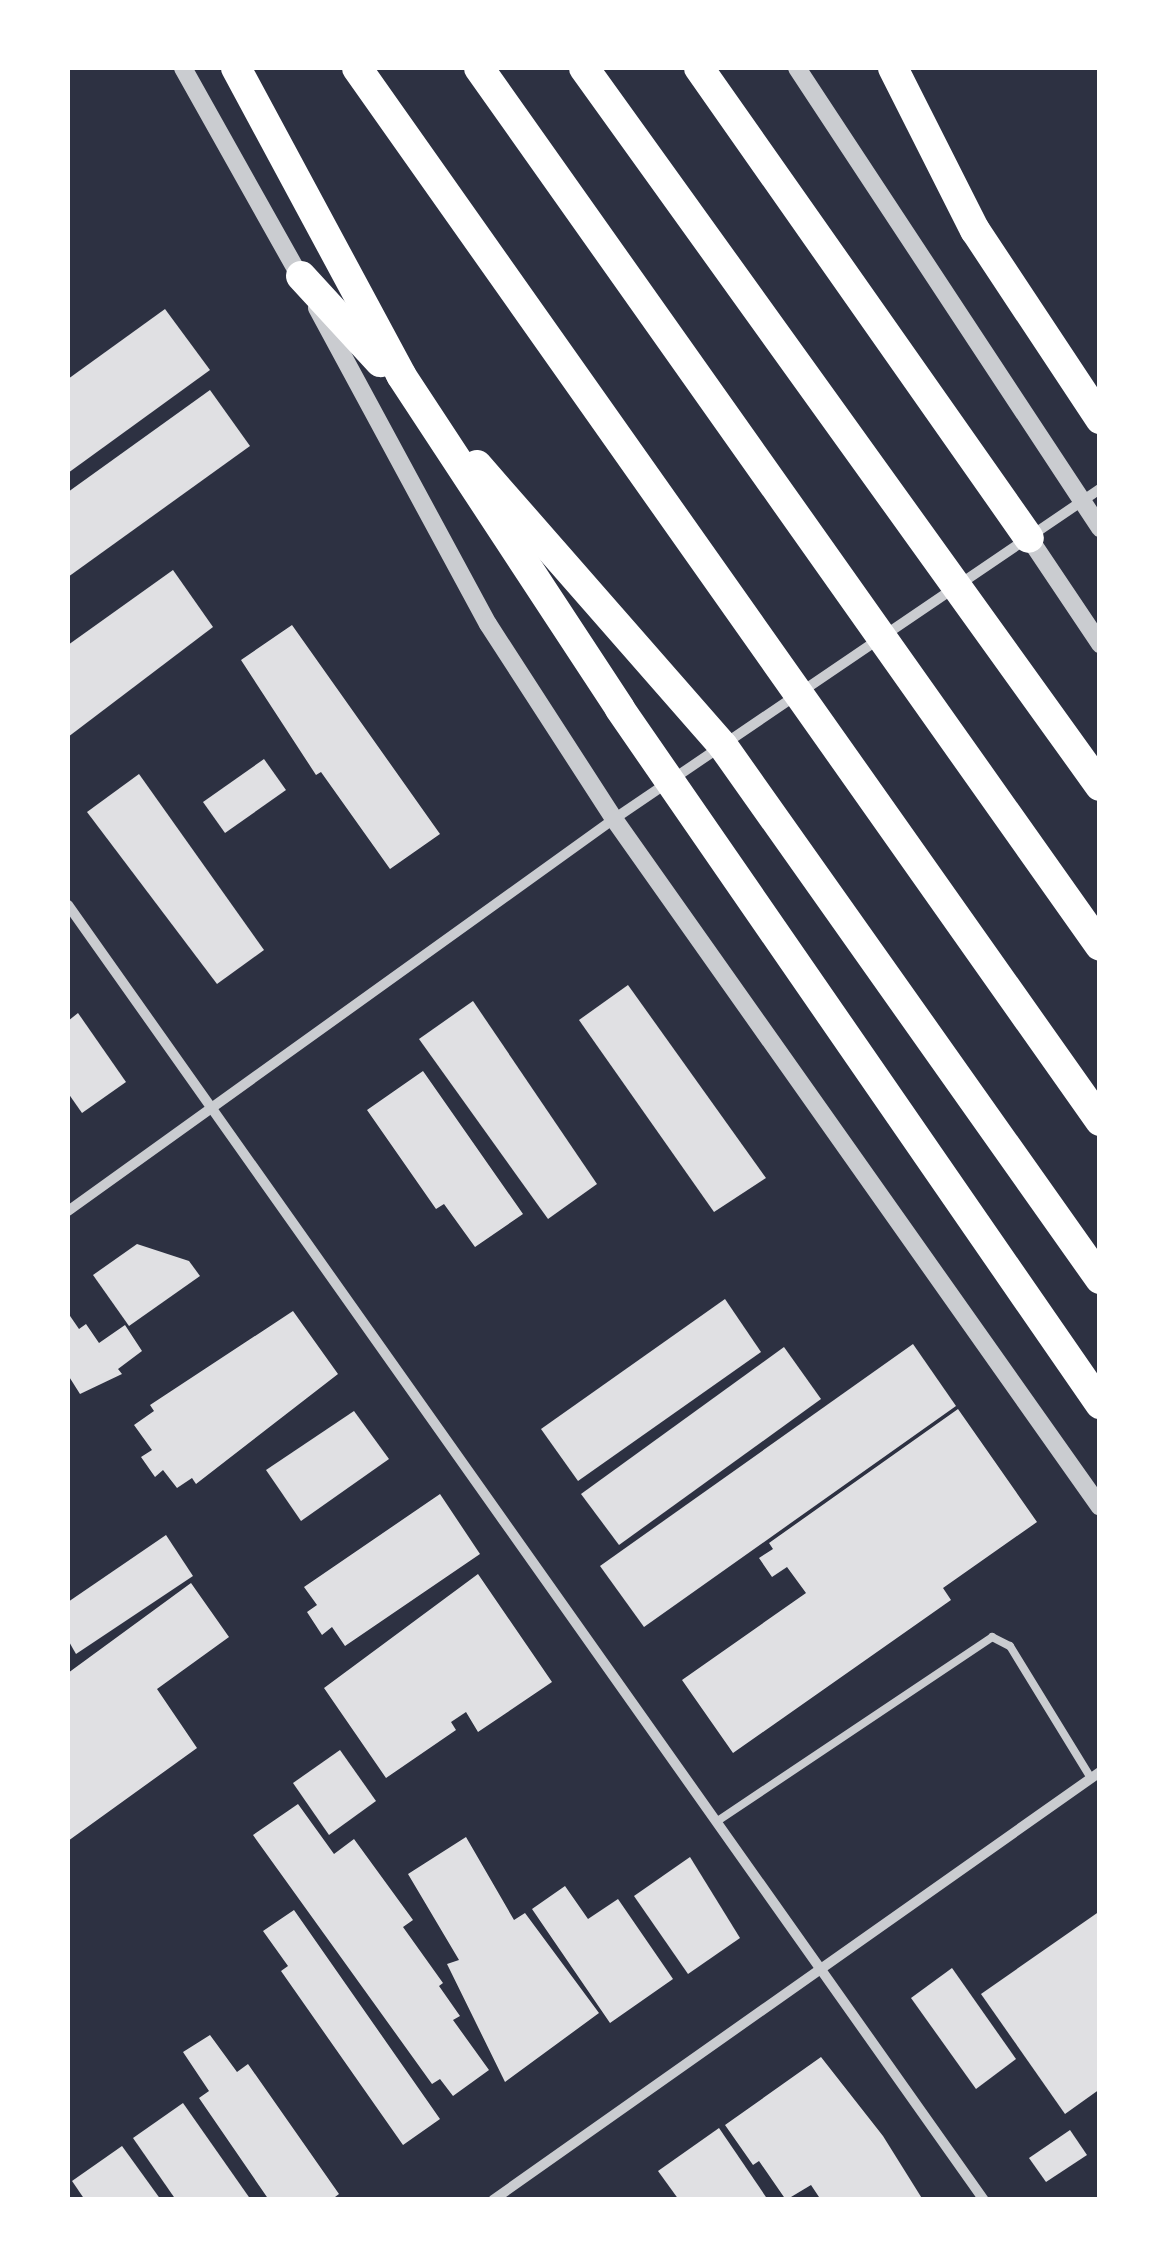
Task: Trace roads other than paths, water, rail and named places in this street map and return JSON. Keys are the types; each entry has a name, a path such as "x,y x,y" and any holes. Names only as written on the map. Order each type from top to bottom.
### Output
{"highway":[{"path":"236,68 400,375 620,709 1100,1404"},
{"path":"357,68 1100,1121"},
{"path":"479,68 1100,946"},
{"path":"584,68 1100,786"},
{"path":"698,68 1029,538"},
{"path":"892,68 975,230 1100,419"},
{"path":"300,276 546,539 723,746 1100,1279"}],"street":[{"path":"183,68 488,624 614,819 1100,1508"},
{"path":"797,68 1100,528"},
{"path":"68,1211 614,819 1100,489"},
{"path":"1029,538 1100,644"},
{"path":"68,905 826,1970 984,2200"},
{"path":"493,2200 826,1970 1095,1775"}],"lane":[{"path":"719,1820 992,1637 1010,1646 1095,1775"}]}
